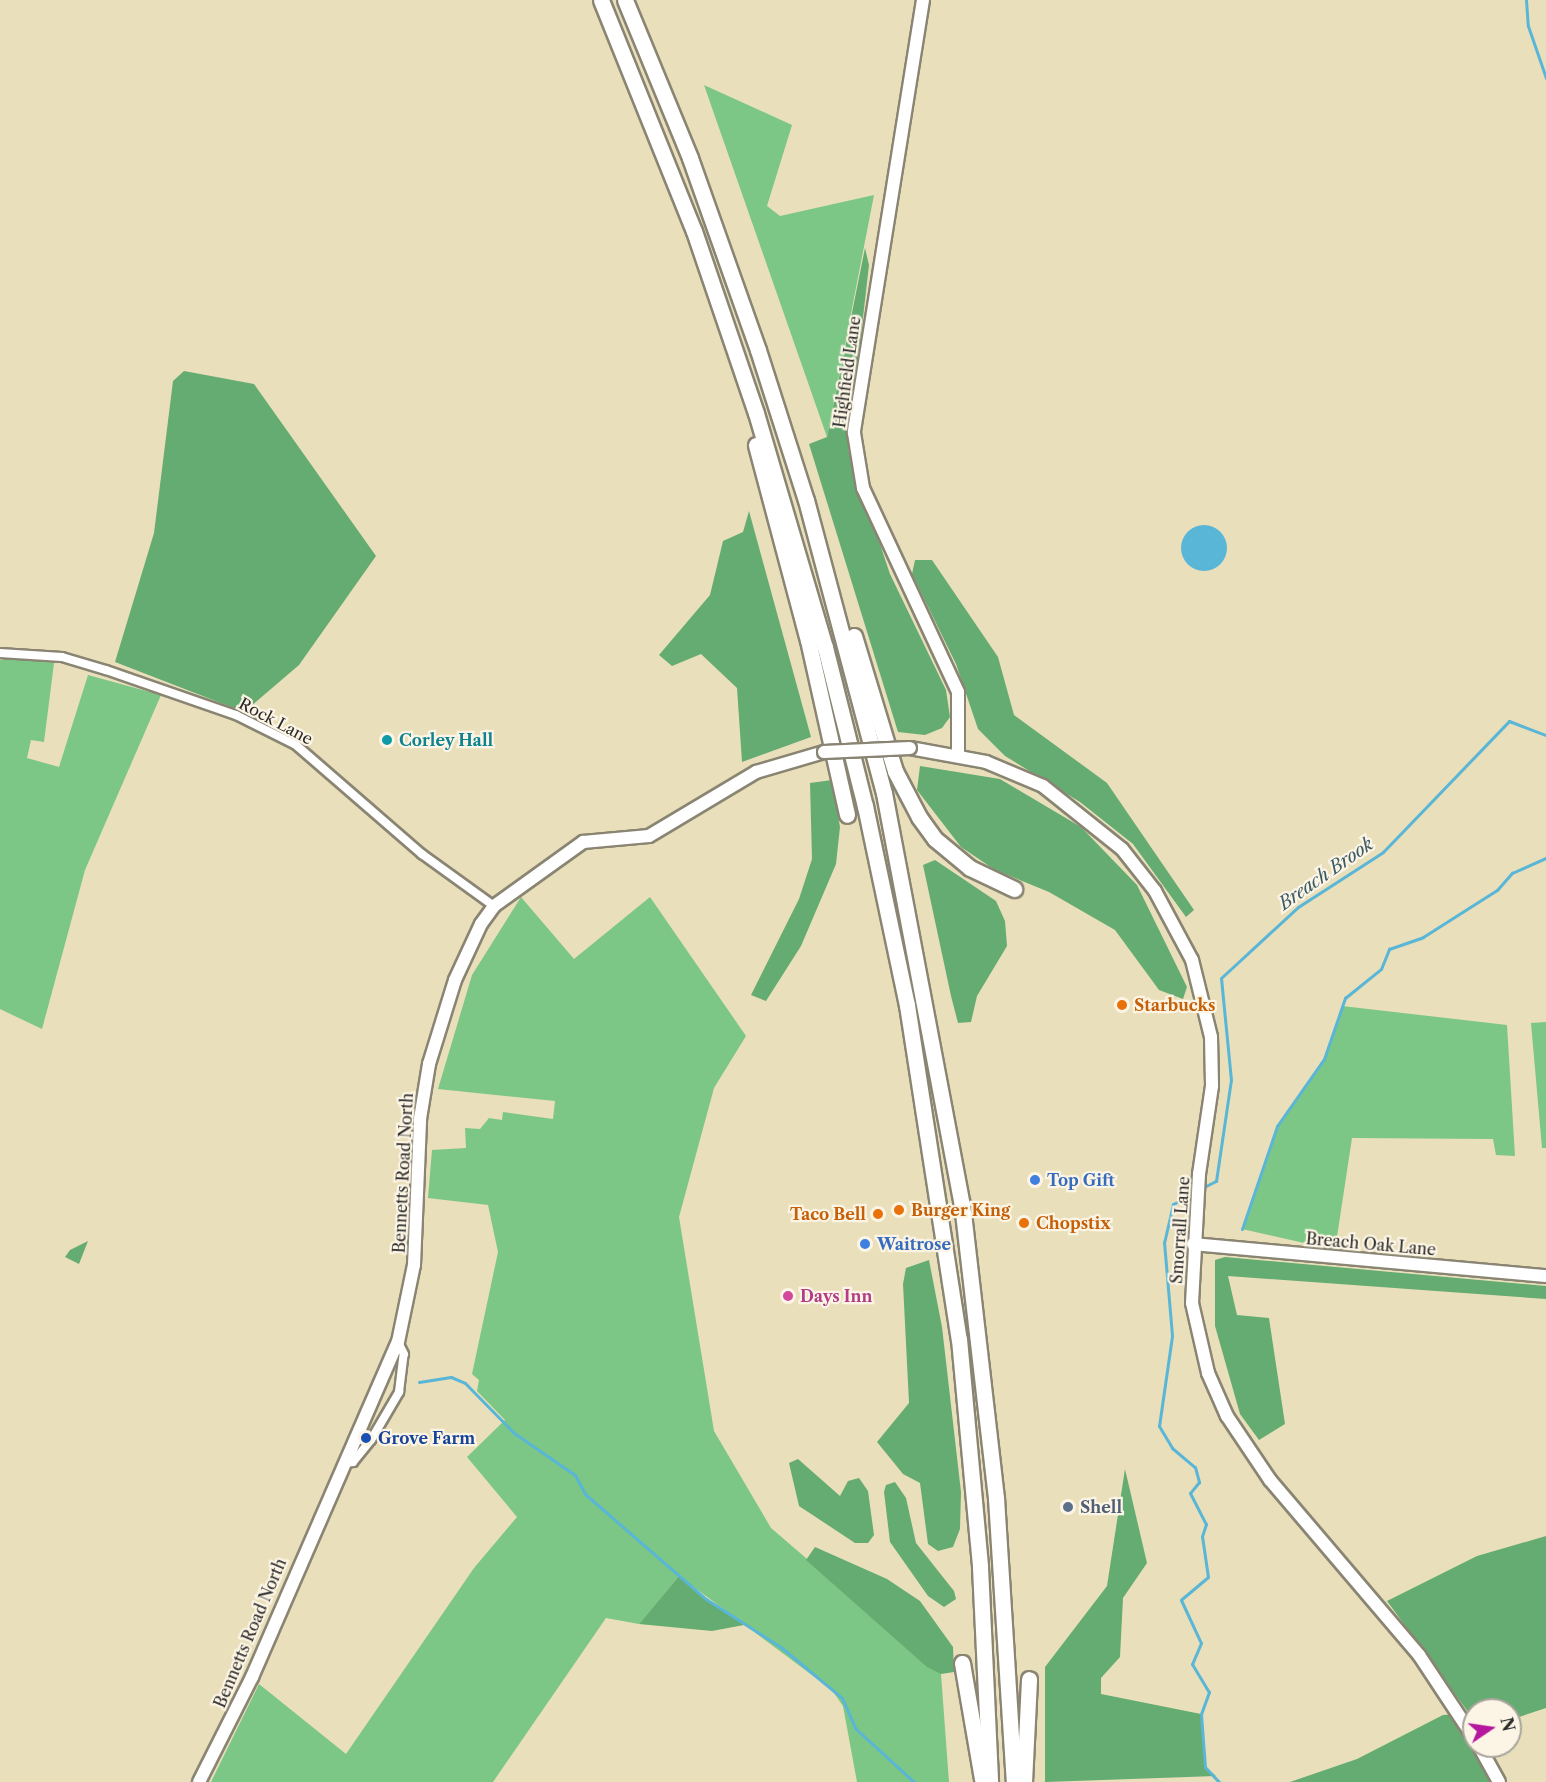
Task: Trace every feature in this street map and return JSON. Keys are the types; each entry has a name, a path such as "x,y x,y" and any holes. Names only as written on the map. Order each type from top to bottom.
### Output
{"highway":[{"path":"601,0 694,231 760,424 825,647 907,1005 959,1339 980,1567 990,1782"},
{"path":"625,0 690,158 909,800 935,839 970,868 1014,889"},
{"path":"694,231 805,629 847,815"},
{"path":"806,500 884,793 942,1078 987,1411 1014,1782"},
{"path":"962,1663 982,1782"},
{"path":"1024,1782 1029,1679"}],"street":[{"name":"Highfield Lane","path":"923,0 854,433 863,488 958,692 958,755"},
{"name":"Rock Lane","path":"0,653 62,657 138,680 236,715 296,746 422,855 494,906"},
{"name":"Bennetts Road North","path":"199,1782 248,1685 398,1342 414,1265 420,1119 429,1064 455,980 494,906 583,842 650,836 756,772 824,752 910,747 958,755"},
{"name":"Smorrall Lane","path":"958,755 1016,773 1071,804 1122,849 1155,891 1191,960 1210,1037 1210,1117 1198,1183 1193,1244 1192,1303 1200,1345 1227,1416 1314,1536 1419,1655 1462,1720"},
{"name":"Breach Oak Lane","path":"1193,1244 1546,1276"},
{"name":"Bennetts Road North","path":"344,1463 353,1462 371,1440 399,1392 404,1354 398,1342"},
{"path":"1486,1758 1499,1782"}],"green space":[{"path":"704,85 792,125 767,206 780,216 874,195 827,437"},
{"path":"865,248 869,265 848,449 890,574 946,690 950,717 942,728 925,735 898,732 809,444 827,437"},
{"path":"184,371 254,384 376,556 299,665 244,712 115,662 154,533 173,381"},
{"path":"749,511 811,737 742,762 737,688 701,654 672,666 659,655 710,595 723,541 743,532"},
{"path":"915,560 932,560 998,657 1014,715 1107,783 1194,910 1186,917 1133,844 1080,802 1005,756 978,729 956,664 912,574"},
{"path":"14,657 54,663 44,742 31,740 27,758 59,767 88,675 161,695 85,870 42,1029 0,1009 0,660"},
{"path":"920,766 1000,779 1081,827 1137,885 1187,987 1183,999 1159,990 1115,930 1049,892 995,870 961,847 917,790"},
{"path":"832,780 840,827 836,864 801,946 766,1001 751,995 799,899 812,859 810,783"},
{"path":"935,860 996,901 1005,921 1007,946 977,996 971,1022 958,1023 951,996 923,865"},
{"path":"521,897 574,959 650,897 746,1036 714,1088 679,1217 714,1431 771,1528 941,1674 949,1782 857,1782 843,1706 832,1690 679,1576 639,1624 606,1618 493,1782 211,1782 259,1684 346,1754 474,1568 517,1517 467,1457 505,1420 477,1391 479,1380 472,1374 498,1252 488,1205 428,1198 432,1150 466,1148 465,1128 480,1129 489,1118 502,1120 503,1112 553,1119 555,1101 438,1089 472,975"},
{"path":"1342,1006 1507,1025 1515,1156 1496,1155 1493,1139 1352,1138 1335,1250 1242,1229 1277,1126 1324,1059"},
{"path":"1546,1022 1546,1148 1542,1148 1531,1023"},
{"path":"88,1241 79,1264 65,1257 70,1250"},
{"path":"1225,1257 1546,1286 1546,1299 1228,1276 1237,1315 1269,1318 1285,1424 1259,1440 1240,1414 1215,1326 1215,1260"},
{"path":"929,1260 942,1327 961,1492 960,1529 953,1547 938,1551 928,1544 920,1483 903,1474 877,1442 909,1403 903,1284 906,1268"},
{"path":"798,1459 840,1496 848,1481 859,1478 868,1491 874,1535 868,1543 855,1543 799,1506 789,1463"},
{"path":"1125,1469 1147,1563 1123,1598 1120,1657 1101,1678 1101,1694 1201,1714 1205,1767 1216,1776 1045,1782 1045,1667 1107,1586"},
{"path":"895,1482 906,1498 916,1543 954,1591 956,1599 944,1607 928,1596 890,1542 884,1492 886,1485"},
{"path":"1546,1536 1546,1708 1522,1716 1522,1698 1462,1698 1462,1704 1387,1601 1477,1556"},
{"path":"815,1547 887,1579 920,1601 953,1647 954,1672 941,1674 927,1667 806,1560"},
{"path":"679,1576 706,1599 744,1625 712,1631 639,1624"},
{"path":"1458,1714 1462,1722 1462,1758 1481,1758 1493,1782 1290,1782 1357,1759 1443,1715"}],"water":[{"path":"1204,525 1213,526 1221,531 1226,539 1226,557 1221,565 1213,570 1204,571 1195,570 1187,565 1182,557 1181,548 1182,539 1187,531 1195,526"}],"waterway":[{"name":"Breach Brook","path":"1526,0 1528,26 1546,78"},
{"name":"Breach Brook","path":"1202,1188 1216,1181 1231,1080 1221,978 1298,907 1383,852 1509,721 1546,735"},
{"path":"1242,1229 1277,1126 1324,1059 1345,998 1381,969 1389,949 1423,937 1497,890 1512,873 1546,858"},
{"name":"Breach Brook","path":"1194,1193 1173,1204 1164,1242 1172,1336 1159,1426 1172,1448 1195,1467 1199,1482 1190,1493 1206,1524 1202,1536 1208,1577 1181,1600 1201,1643 1192,1664 1209,1692 1201,1714 1205,1767 1219,1782"},
{"path":"419,1382 451,1377 465,1383 514,1433 575,1475 585,1494 706,1599 782,1648 842,1698 856,1729 914,1782"}],"place":[{"name":"Corley Hall","path":"387,740"},
{"name":"Starbucks","path":"1122,1005"},
{"name":"Top Gift","path":"1035,1180"},
{"name":"Burger King","path":"899,1210"},
{"name":"Taco Bell","path":"878,1214"},
{"name":"Chopstix","path":"1024,1223"},
{"name":"Waitrose","path":"865,1244"},
{"name":"Days Inn","path":"788,1296"},
{"name":"Grove Farm","path":"366,1438"},
{"name":"Shell","path":"1068,1507"}]}
